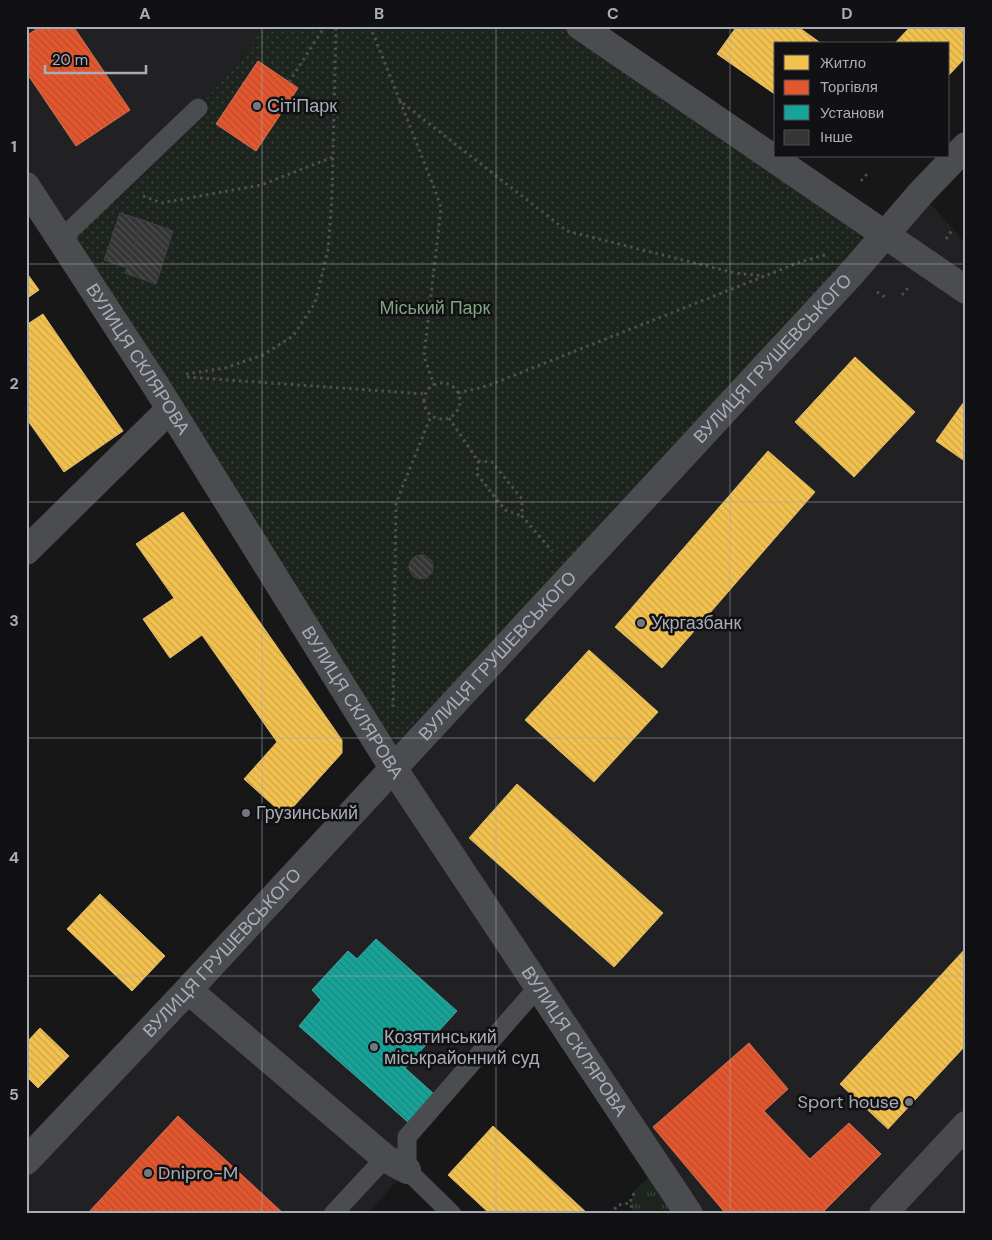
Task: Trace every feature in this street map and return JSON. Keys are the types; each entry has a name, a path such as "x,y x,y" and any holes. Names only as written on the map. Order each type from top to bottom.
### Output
{"street":[{"path":"580,26 966,290"},
{"name":"ВУЛИЦЯ ГРУШЕВСЬКОГО","path":"26,1161 188,990 851,274 921,193 966,146"},
{"name":"ВУЛИЦЯ СКЛЯРОВА","path":"27,191 60,240 164,381 170,409 393,768 689,1214"},
{"path":"26,552 170,409"},
{"path":"188,990 396,1164"},
{"path":"883,1214 966,1125"}],"lane":[{"path":"60,240 198,108"},
{"path":"333,1214 396,1164 407,1137 538,987"},
{"path":"396,1164 452,1214"}],"path":[{"path":"289,82 325,26"},
{"path":"164,381 226,368 264,355 293,336 315,303 328,250 333,157 336,26"},
{"path":"370,26 441,208 424,356 434,385"},
{"path":"400,101 567,231 735,273 764,276"},
{"path":"117,187 161,203 261,185 333,157"},
{"path":"458,393 487,386 824,254"},
{"path":"164,381 425,394"},
{"path":"434,385 450,385 458,393 459,405 449,418 431,416 424,406 425,394 434,385"},
{"path":"393,711 396,503 431,416"},
{"path":"449,418 478,461 477,474 500,504 505,510 522,516 553,552"},
{"path":"478,461 492,462 522,499 522,516"},
{"path":"610,1214 618,1206 630,1202"}],"shaded area":[{"path":"26,26 264,26 241,60 198,108 60,240 26,189"},
{"path":"921,193 966,244 966,1214 690,1214 538,987 407,1137 407,1170 367,1214 26,1214 26,1161"}],"green space":[{"name":"Міський Парк","path":"264,26 580,26 885,234 393,768 60,240 198,108 241,60"},
{"path":"659,1168 689,1214 633,1214 630,1202 635,1190"}],"building: Житло":[{"path":"737,26 797,26 819,42 774,42 774,94 717,54"},
{"path":"911,26 966,26 966,57 950,74 950,42 896,42"},
{"path":"26,272 39,290 26,299"},
{"path":"43,314 123,431 64,472 26,418 26,325"},
{"path":"855,357 915,412 854,477 795,422"},
{"path":"966,399 966,462 936,441"},
{"path":"768,451 815,492 662,668 615,627"},
{"path":"183,512 342,740 342,753 285,816 244,779 277,742 202,635 170,658 143,619 174,598 136,544"},
{"path":"589,650 658,712 594,782 525,720"},
{"path":"517,784 663,913 614,967 469,838"},
{"path":"100,894 165,956 132,991 67,929"},
{"path":"966,948 966,1045 888,1129 840,1084"},
{"path":"40,1028 69,1056 38,1088 26,1076 26,1043"},
{"path":"493,1126 588,1214 490,1214 448,1175"}],"building: Торгівля":[{"path":"41,26 73,26 130,110 76,146 26,72 26,36"},
{"name":"СітіПарк","path":"258,61 298,88 256,151 216,124"},
{"path":"749,1043 788,1089 764,1111 810,1159 849,1123 881,1154 821,1214 726,1214 653,1127"},
{"path":"178,1116 284,1214 87,1214"}],"building: Установи":[{"name":"Козятинський міськрайонний суд","path":"376,939 457,1011 405,1068 434,1094 409,1123 299,1026 321,1000 312,990 348,951 357,959"}],"building: Інше":[{"path":"120,213 143,220 127,268 104,260"},
{"path":"143,220 173,231 156,284 125,273"},
{"path":"421,555 430,558 433,567 430,576 421,579 412,576 409,567 412,558"}],"place":[{"name":"СітіПарк","path":"257,106"},
{"name":"Укргазбанк","path":"641,623"},
{"name":"Грузинський","path":"246,813"},
{"name":"Козятинський міськрайонний суд","path":"374,1047"},
{"name":"Sport house","path":"909,1102"},
{"name":"Dnipro-M","path":"148,1173"}]}
